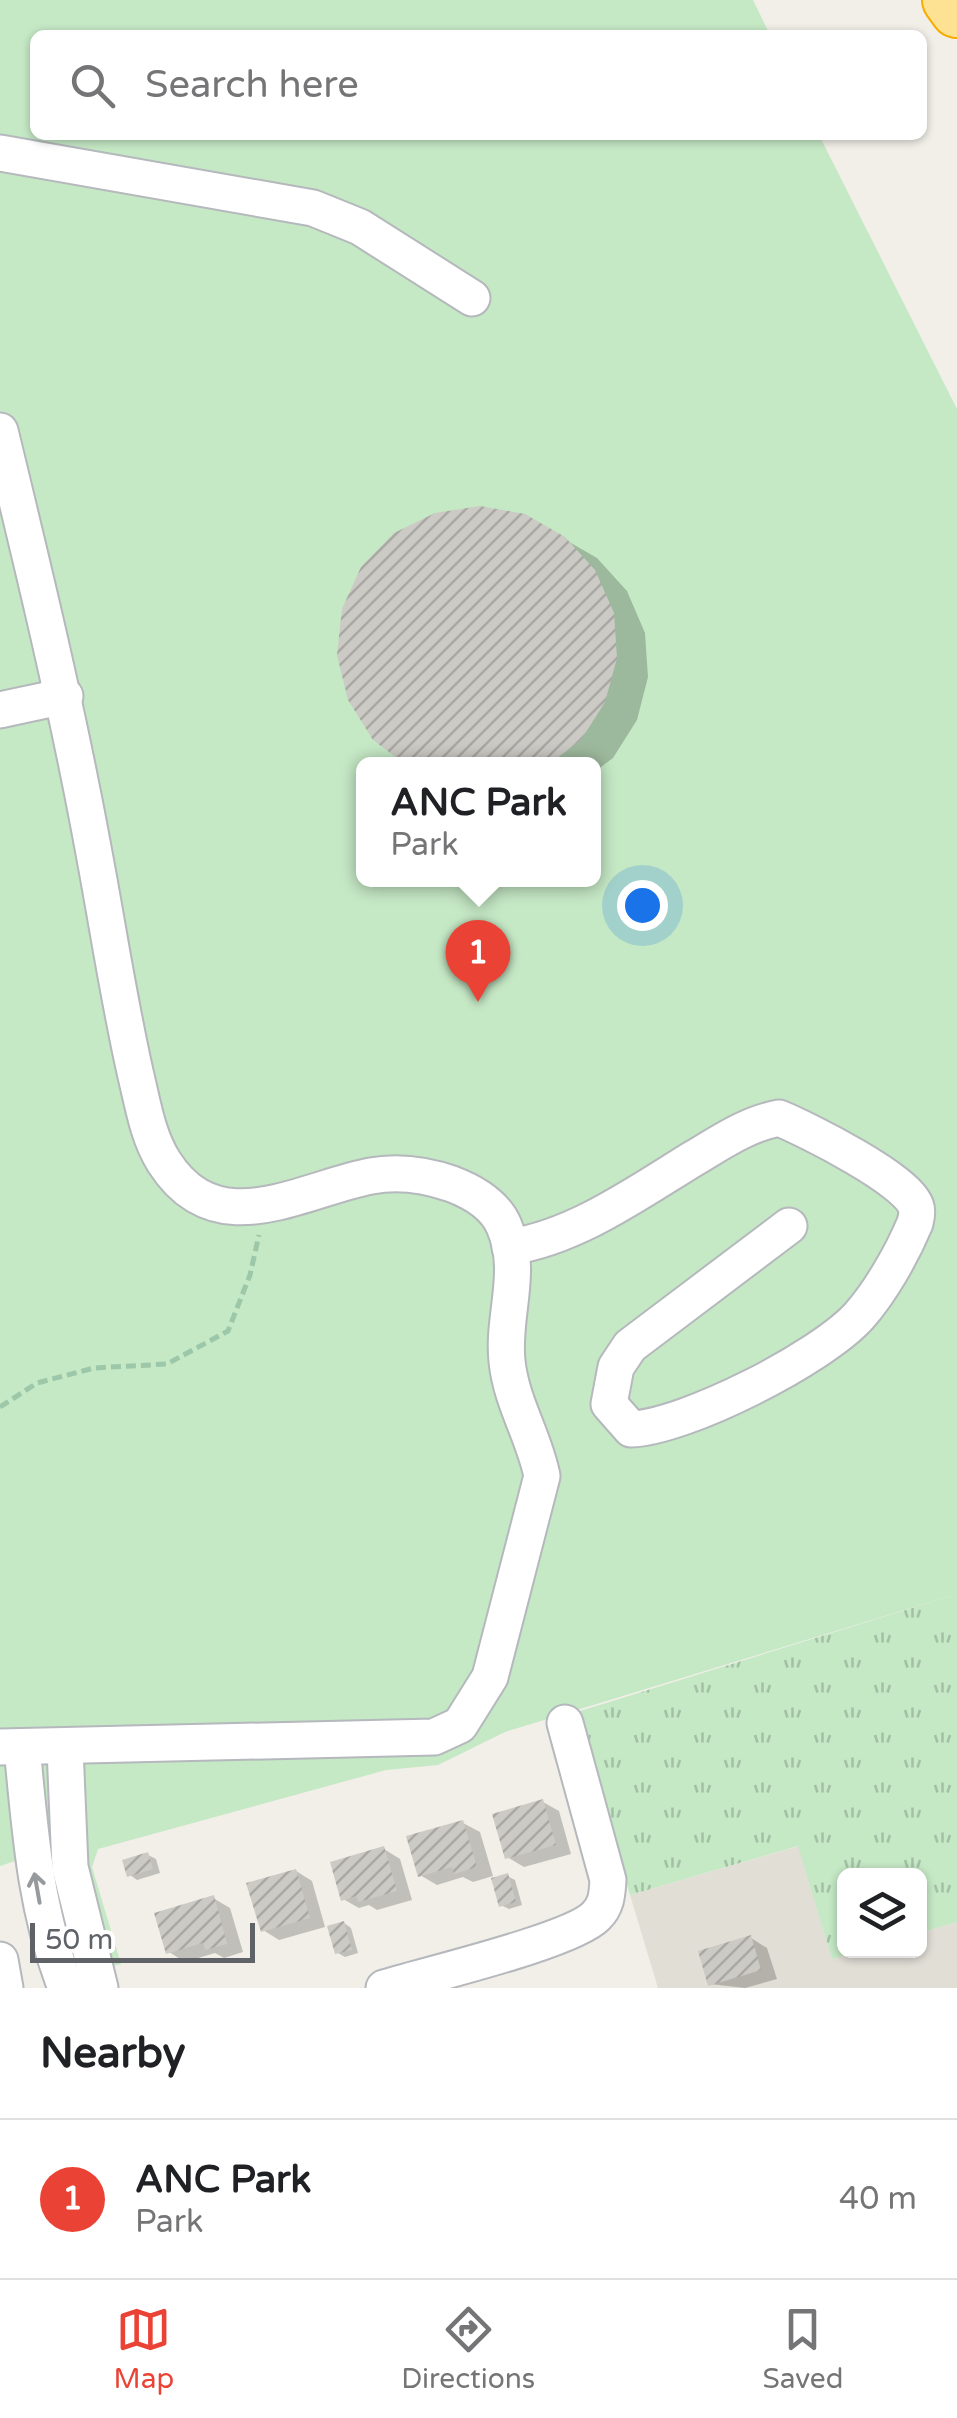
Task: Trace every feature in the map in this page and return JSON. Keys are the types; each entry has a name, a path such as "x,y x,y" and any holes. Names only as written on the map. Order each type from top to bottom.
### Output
{"highway":[{"path":"949,0 957,10"}],"street":[{"path":"0,153 314,208 360,227 472,298"},
{"path":"0,431 65,696 148,1124 164,1162 189,1190 225,1207 255,1209 374,1176 426,1175 470,1191 488,1204 503,1223 510,1248 514,1304 506,1360 515,1401 537,1450 542,1476 490,1677 460,1725 434,1737 11,1747 44,1924 66,1988"},
{"path":"0,710 65,696"},
{"path":"510,1248 595,1216 736,1133 779,1118 832,1142 906,1192 916,1207 915,1223 859,1316 785,1368 726,1398 648,1428 631,1429 609,1404 616,1367 630,1346 790,1226"},
{"path":"384,1988 559,1936 597,1915 607,1901 608,1880 565,1724"},
{"path":"65,1748 64,1806 70,1867 100,1988"},
{"path":"0,1960 5,1988"}],"path":[{"path":"0,1407 37,1383 94,1368 166,1364 228,1331 250,1275 260,1228 255,1209"}],"shaded area":[{"path":"799,1846 832,1959 927,1958 927,1931 957,1922 957,1988 658,1988 630,1895"}],"green space":[{"path":"0,0 753,0 768,30 30,30 30,140 822,140 957,409 957,1594 505,1732 438,1765 386,1770 98,1849 92,1867 121,1964 64,1981 29,1925 15,1861 0,1866"},
{"path":"957,1594 957,1922 927,1931 927,1868 837,1868 837,1958 832,1959 798,1846 630,1895 577,1712"}],"building":[{"path":"480,506 525,514 565,537 595,570 614,613 617,658 605,702 581,740 558,757 396,757 373,740 348,700 337,655 342,609 361,567 394,533 435,513"},
{"path":"543,1799 556,1845 505,1859 492,1814"},
{"path":"463,1820 477,1867 454,1874 452,1867 418,1877 406,1836"},
{"path":"384,1846 397,1891 358,1902 356,1896 341,1901 330,1862"},
{"path":"148,1852 153,1869 127,1877 122,1860"},
{"path":"296,1869 310,1918 261,1932 246,1883"},
{"path":"508,1873 516,1902 499,1907 491,1878"},
{"path":"214,1895 227,1944 205,1950 203,1943 166,1954 154,1913"},
{"path":"344,1921 352,1950 335,1954 327,1926"},
{"path":"751,1935 761,1970 708,1986 698,1951"}],"place":[{"name":"ANC Park","path":"478,1002"}]}
